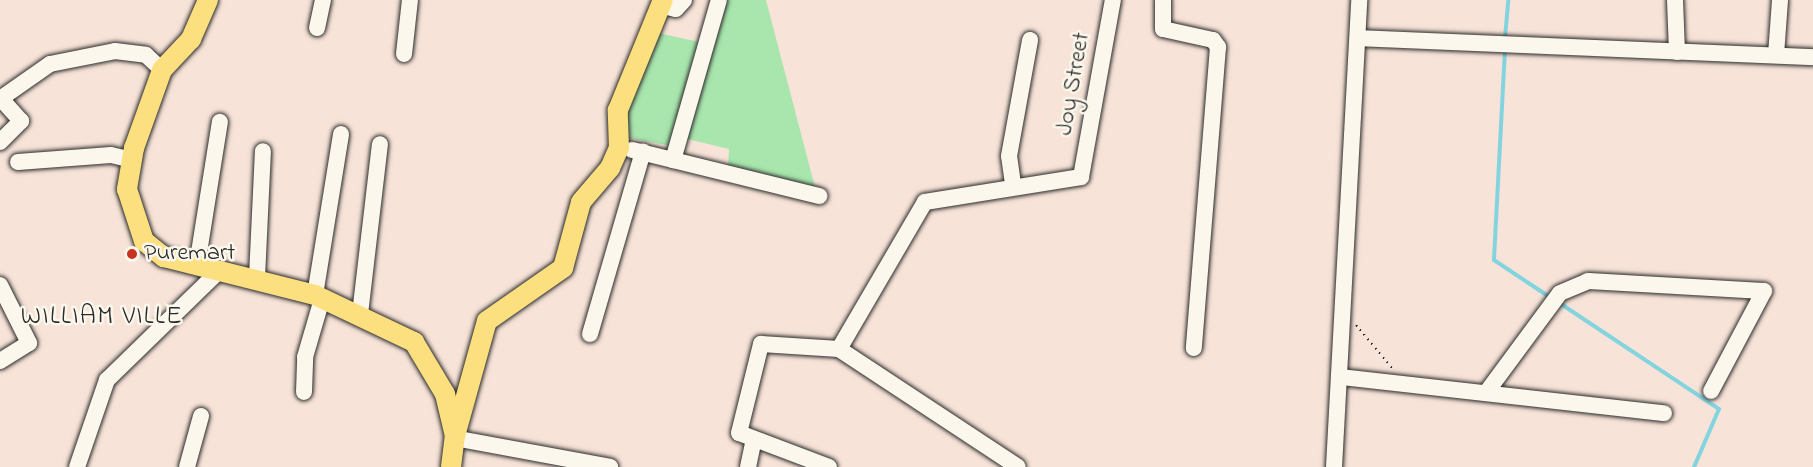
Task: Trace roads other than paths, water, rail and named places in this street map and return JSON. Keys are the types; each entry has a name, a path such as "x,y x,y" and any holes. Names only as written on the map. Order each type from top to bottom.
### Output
{"main road":[{"path":"208,0 191,39 162,70 132,160 127,189 144,241 164,257 257,278 319,297 360,314 414,342 427,356 445,394 454,437"},
{"path":"451,467 454,437 487,321 563,268 581,202 610,168 619,148 618,110 662,3"}],"street":[{"path":"318,28 323,0"},
{"path":"404,54 410,0"},
{"path":"662,3 676,9 684,0"},
{"path":"673,159 719,0"},
{"name":"Joy Street","path":"1013,184 1081,177 1113,0"},
{"path":"1163,0 1163,29 1213,40 1218,46 1194,348"},
{"path":"1334,467 1341,377 1359,0"},
{"path":"1675,0 1677,52"},
{"path":"1776,55 1780,0"},
{"path":"1358,38 1813,57"},
{"path":"839,349 925,202 1013,184 1009,156 1029,40"},
{"path":"0,142 21,121 0,99 50,64 115,51 146,55 162,70"},
{"path":"197,265 220,122"},
{"path":"304,392 305,357 319,297 341,134"},
{"path":"360,314 380,144"},
{"path":"590,334 637,151 819,196"},
{"path":"257,278 263,152"},
{"path":"18,162 111,155 132,160"},
{"path":"77,467 107,380 220,270"},
{"path":"1486,393 1560,292 1588,281 1764,291 1712,391"},
{"path":"0,285 29,343 0,361"},
{"path":"829,467 742,438 739,427 761,344 839,349 1018,467"},
{"path":"1341,377 1664,413"},
{"path":"187,467 201,416"},
{"path":"454,437 610,467"},
{"path":"748,467 753,443"}],"waterway":[{"path":"1505,38 1508,0"},
{"path":"1505,49 1494,260 1551,298"},
{"path":"1558,302 1719,409 1694,467"}],"place":[{"name":"Puremart","path":"132,254"}],"district":[{"name":"WILLIAM VILLE","path":"102,318"}]}
